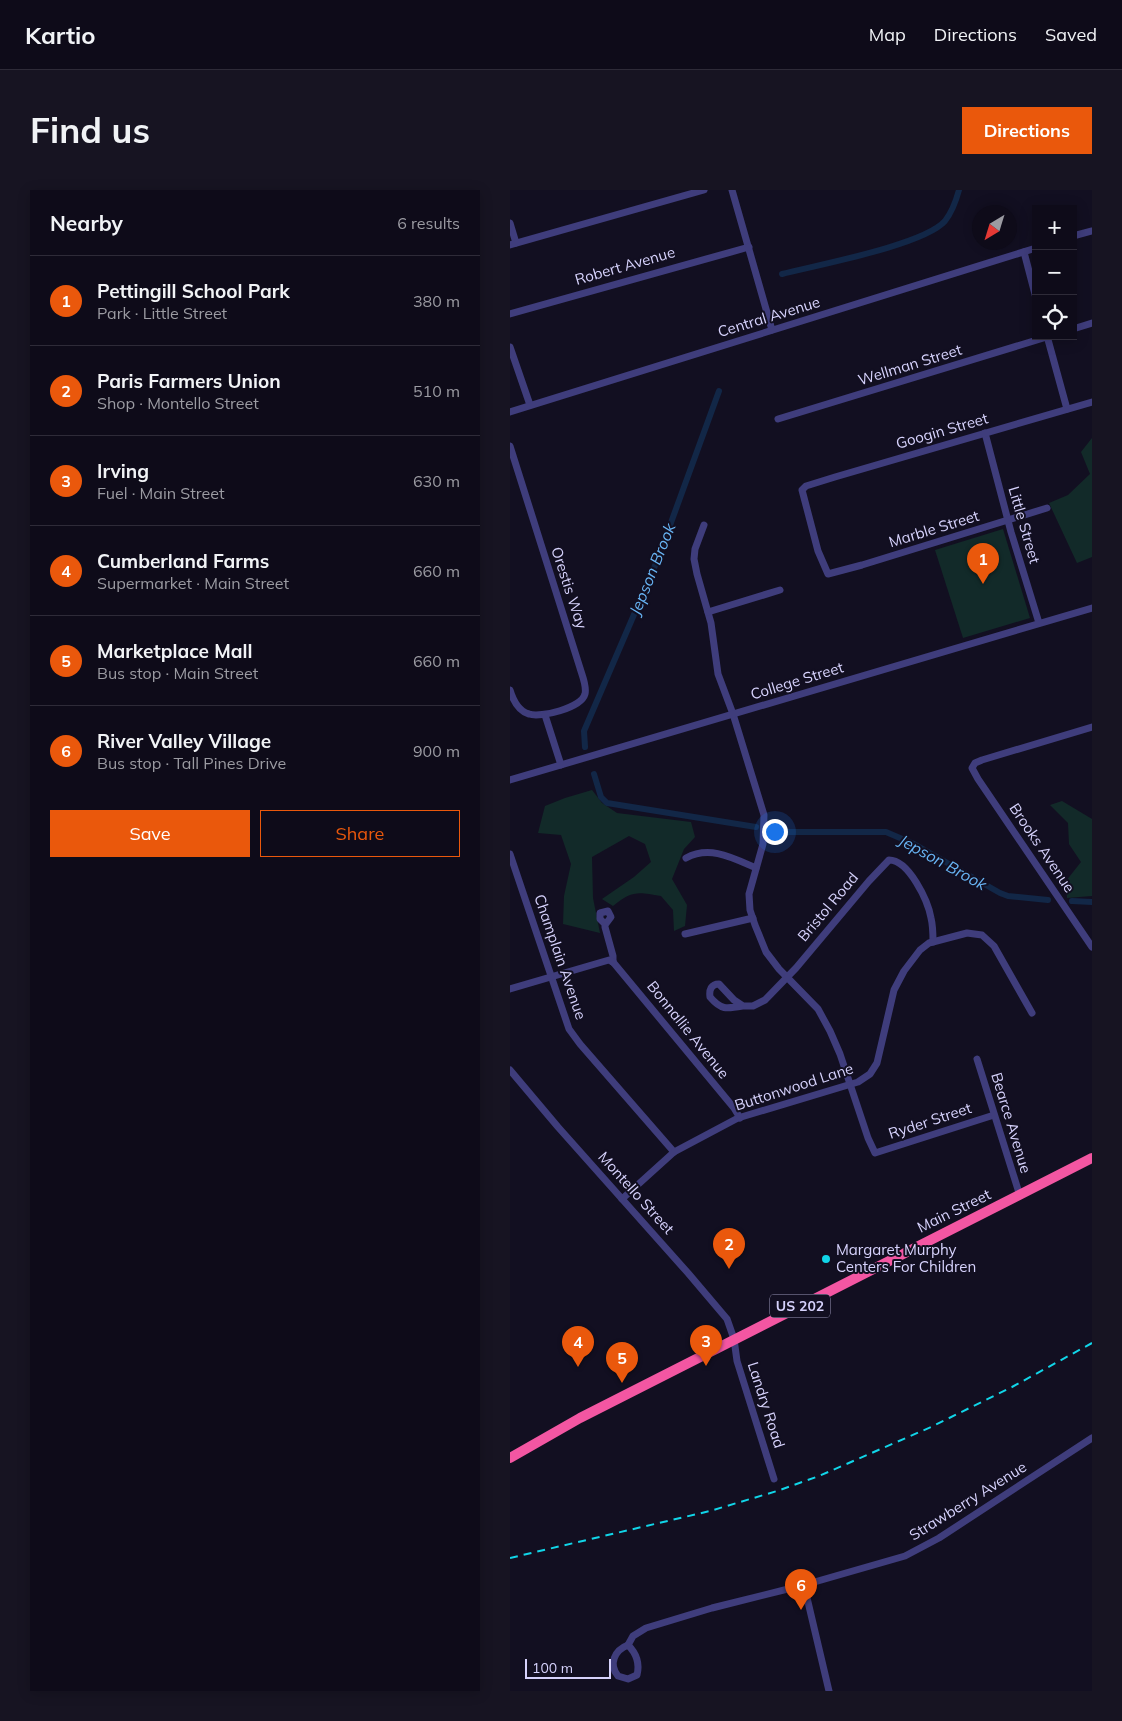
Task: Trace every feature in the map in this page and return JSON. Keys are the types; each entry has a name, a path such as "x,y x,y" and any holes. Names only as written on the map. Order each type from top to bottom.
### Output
{"highway":[{"name":"Main Street","path":"510,1458 580,1418 1092,1158"}],"street":[{"path":"510,223 513,244 704,190"},
{"path":"732,190 772,330"},
{"path":"1077,235 1092,231"},
{"name":"Robert Avenue","path":"510,314 749,247"},
{"name":"Central Avenue","path":"510,412 1032,249"},
{"path":"1024,252 1035,295"},
{"path":"1077,328 1092,323"},
{"name":"Wellman Street","path":"778,419 1038,340"},
{"path":"1049,340 1067,409"},
{"path":"510,348 530,405"},
{"name":"Googin Street","path":"828,574 818,551 802,490 806,486 1092,402"},
{"name":"Little Street","path":"985,433 1008,522 1039,623"},
{"name":"Orestis Way","path":"510,446 586,690 584,696 575,705 545,714"},
{"name":"Marble Street","path":"828,574 1008,522 1047,508"},
{"path":"704,526 694,559 696,574 714,638 721,687 733,714 764,815 763,844 749,894 753,918 762,946 772,961 806,995 825,1020 837,1046 850,1085"},
{"path":"708,612 780,590"},
{"name":"College Street","path":"510,780 1092,608"},
{"path":"510,690 514,702 523,712 535,716 545,714 561,765"},
{"name":"Brooks Avenue","path":"1092,727 982,760 973,765 973,770 978,779 1092,946"},
{"path":"686,858 699,853 721,853 756,868"},
{"name":"Champlain Avenue","path":"510,854 567,1024 573,1035 674,1152"},
{"name":"Bristol Road","path":"742,1006 753,1006 761,1002 788,977 885,862 893,860 902,865 920,888 931,916 933,942"},
{"path":"510,989 609,960 612,962 613,956 605,925 609,922 611,916 606,911 600,913 599,916 604,923"},
{"path":"685,934 753,918"},
{"path":"933,942 967,933 982,936 989,940 1032,1014"},
{"name":"Buttonwood Lane","path":"622,1200 674,1152 740,1118 863,1080 873,1070 878,1058 891,1002 899,980 920,950 925,945 933,942"},
{"name":"Bonnallie Avenue","path":"612,962 734,1108 740,1118"},
{"path":"719,984 742,1006 731,1008 719,1006 710,997 710,988 719,984"},
{"name":"Bearce Avenue","path":"977,1059 1020,1196"},
{"name":"Montello Street","path":"510,1070 721,1311 730,1325 734,1339"},
{"name":"Ryder Street","path":"850,1085 870,1144 875,1153 994,1115"},
{"name":"Landry Road","path":"734,1339 737,1361 774,1479"},
{"name":"Strawberry Avenue","path":"628,1645 636,1655 639,1666 637,1675 628,1679 618,1676 613,1667 614,1660 623,1647 628,1645 633,1636 646,1628 892,1560 922,1548 1092,1438"},
{"path":"804,1585 829,1691"}],"green space":[{"path":"1092,438 1092,557 1077,563 1049,503 1068,495 1090,474 1081,452"},
{"path":"1003,529 1030,618 963,638 935,550"},
{"path":"592,790 602,803 617,813 691,822 695,837 684,849 672,879 687,905 685,926 674,931 673,910 661,896 646,894 630,895 613,906 602,899 634,877 651,862 645,844 629,836 592,857 593,898 600,933 563,924 564,896 571,864 561,835 538,833 545,806"},
{"path":"1062,801 1092,819 1092,896 1067,898 1066,881 1081,862 1069,844 1068,823 1050,805"}],"waterway":[{"name":"Jepson Brook","path":"782,274 869,253 916,238 933,230 947,218 954,206 959,190"},
{"name":"Jepson Brook","path":"585,747 584,731 657,561 719,391"},
{"name":"Jepson Brook","path":"594,774 601,797 607,803 756,827"},
{"name":"Jepson Brook","path":"776,832 886,832 914,844 1000,893 1008,896 1048,900"},
{"name":"Jepson Brook","path":"1072,901 1092,902"}],"railway":[{"path":"510,1558 710,1511 819,1476 931,1427 1012,1387 1092,1343"}],"place":[{"name":"Pettingill School Park","path":"983,584"},
{"name":"Margaret Murphy Centers For Children","path":"826,1259"},
{"name":"Paris Farmers Union","path":"729,1269"},
{"name":"Irving","path":"706,1366"},
{"name":"Cumberland Farms","path":"578,1367"},
{"name":"Marketplace Mall","path":"622,1383"},
{"name":"River Valley Village","path":"801,1610"}]}
